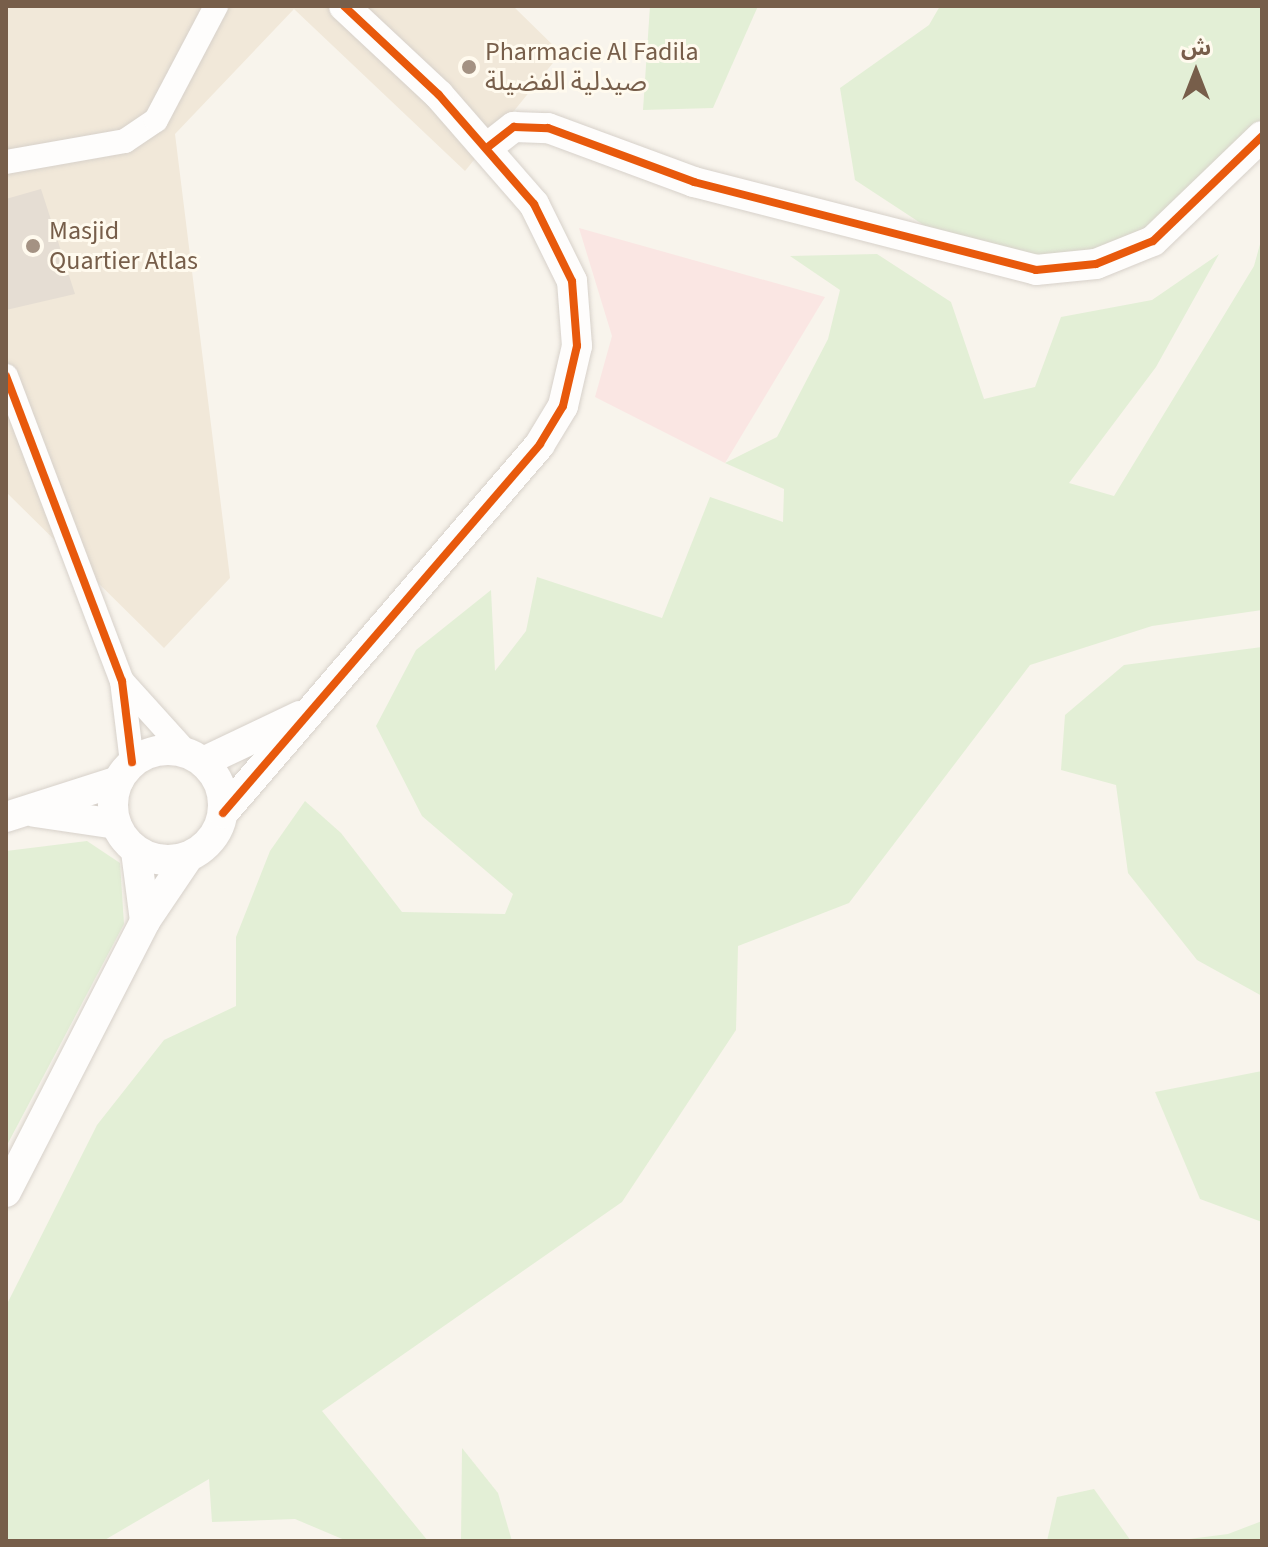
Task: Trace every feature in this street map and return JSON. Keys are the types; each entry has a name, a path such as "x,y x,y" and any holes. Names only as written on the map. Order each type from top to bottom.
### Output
{"street":[{"path":"6,162 125,141 156,120 216,6"},
{"path":"6,1192 145,921 189,856 211,839 223,813 540,444 563,406 577,346 572,281 534,204 488,147 344,6"},
{"path":"488,147 514,127 548,128 694,182 1036,270 1096,264 1153,241 1262,136"},
{"path":"6,376 122,681 125,772 116,824 136,851 145,921"},
{"path":"122,681 195,758 223,794 223,813"},
{"path":"20,814 125,772 167,750 195,758 309,711"},
{"path":"20,814 116,824"},
{"path":"136,851 171,860 189,856"}],"shaded area":[{"path":"6,6 513,6 561,53 465,171 294,9 175,134 230,578 164,648 6,492"},
{"path":"579,228 825,297 725,463 595,397 612,336"}],"green space":[{"path":"650,6 758,6 713,108 643,110"},
{"path":"940,6 1262,6 1262,146 1208,193 1095,256 1022,265 951,243 855,180 840,88 929,25"},
{"path":"1262,237 1262,610 1152,626 1030,665 849,903 738,946 736,1030 622,1202 322,1411 428,1541 347,1541 295,1519 212,1522 209,1479 103,1541 6,1541 6,1306 97,1125 164,1040 236,1006 236,937 270,851 305,801 341,833 402,912 505,914 513,894 422,816 376,726 416,650 491,590 495,671 526,631 537,577 662,618 710,497 783,522 784,489 725,463 777,437 828,339 840,290 790,256 877,254 951,302 984,399 1035,387 1061,317 1152,300 1219,254 1156,367 1069,483 1114,496 1254,266"},
{"path":"1262,647 1262,996 1197,960 1128,873 1116,785 1061,770 1065,715 1124,665"},
{"path":"87,841 120,863 124,924 6,1147 6,851"},
{"path":"1262,1071 1262,1222 1200,1199 1155,1092"},
{"path":"462,1448 498,1493 512,1541 461,1541"},
{"path":"1094,1489 1131,1541 1047,1541 1057,1497"},
{"path":"1262,1521 1262,1541 1174,1541 1228,1534"}],"building":[{"name":"Masjid Quartier Atlas","path":"41,189 75,294 6,310 6,199"}],"cycle path":[{"path":"223,813 540,444 563,406 577,346 572,281 534,204 439,95 344,6"},
{"path":"488,147 514,127 548,128 694,182 1036,270 1096,264 1153,241 1262,136"},
{"path":"6,376 122,681 132,762"}],"place":[{"name":"Pharmacie Al Fadila صيدلية الفضيلة","path":"469,67"},
{"name":"Masjid Quartier Atlas","path":"33,246"}]}
